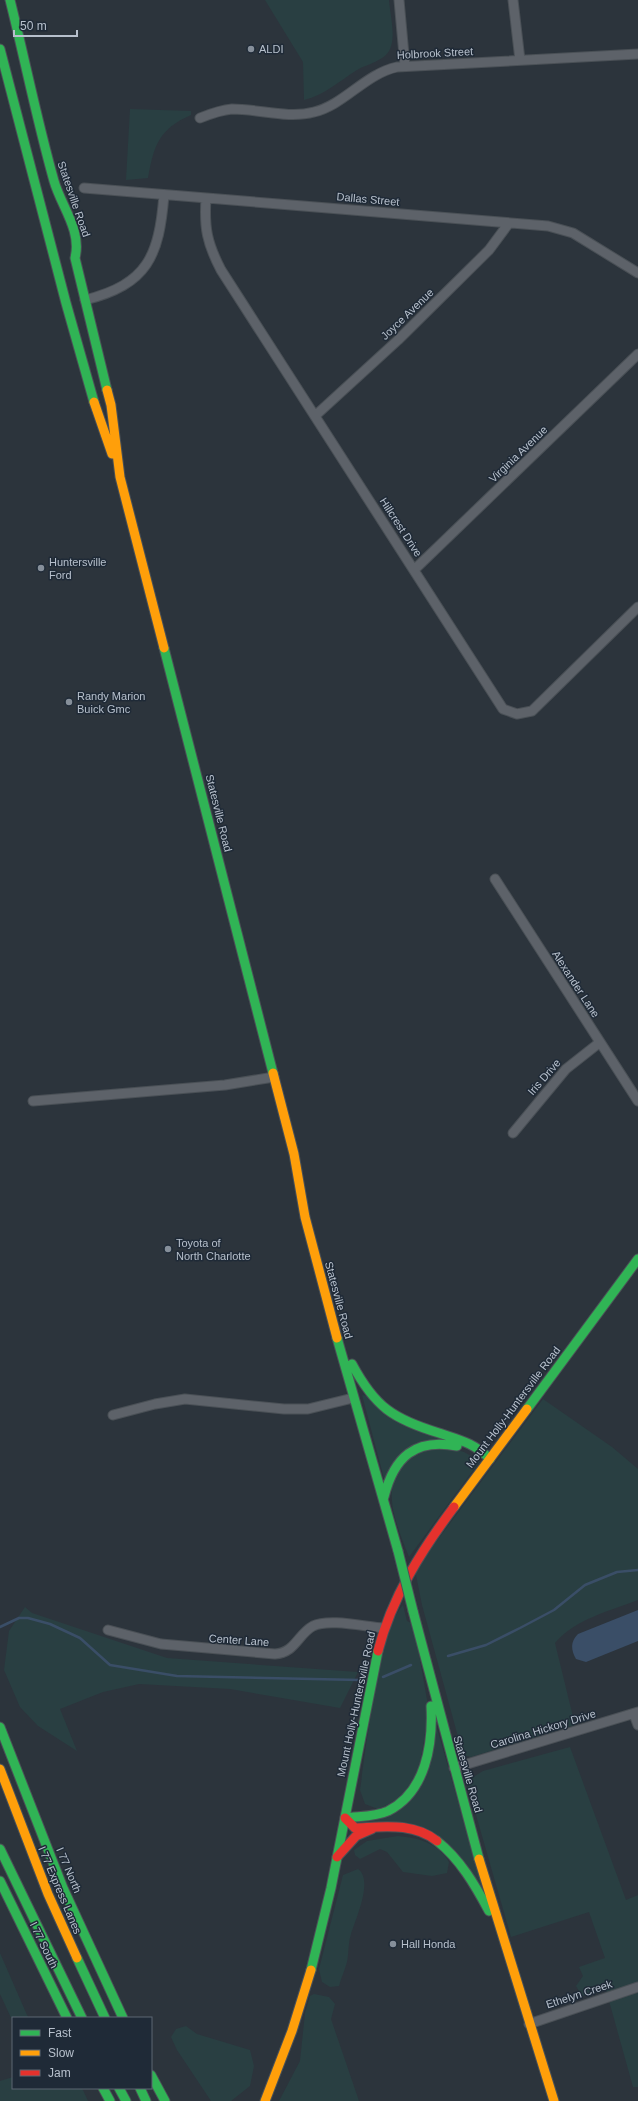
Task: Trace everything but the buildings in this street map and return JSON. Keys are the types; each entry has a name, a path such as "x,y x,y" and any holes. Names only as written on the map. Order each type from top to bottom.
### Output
{"main road":[{"name":"Statesville Road","path":"11,2 54,182 75,231 78,250 69,260 85,300 111,405 120,477"},
{"name":"Statesville Road","path":"0,49 18,110 45,228 89,386 120,477 294,1154 305,1181 368,1428 371,1450 427,1668 504,1941 554,2101"},
{"path":"45,228 53,228 55,231 59,253 69,260"},
{"name":"Statesville Road","path":"294,1154 297,1183 353,1398 362,1429 371,1450"},
{"name":"Mount Holly-Huntersville Road","path":"265,2101 290,2038 317,1945 345,1818 373,1670 384,1628 397,1594 432,1537 638,1259"},
{"path":"352,1364 370,1394 388,1411 409,1423 478,1447 490,1459"},
{"path":"384,1499 388,1480 395,1466 405,1455 424,1445 437,1443 451,1444 490,1459"},
{"path":"345,1818 372,1815 387,1811 402,1802 416,1785 426,1762 431,1738 432,1712 427,1668"},
{"name":"I 77 North","path":"0,1727 60,1881 123,2017"},
{"name":"I 77 Express Lanes","path":"0,1769 48,1894 105,2017"},
{"path":"345,1818 355,1828 395,1827 414,1829 439,1842 465,1870 504,1941"},
{"path":"337,1857 356,1836 374,1828"},
{"path":"0,1849 82,2017"},
{"name":"I 77 South","path":"0,1881 67,2017"},
{"path":"152,2077 164,2101"},
{"path":"104,2089 110,2101"},
{"path":"120,2089 126,2101"},
{"path":"140,2089 146,2101"}],"street":[{"path":"399,0 405,66"},
{"path":"513,0 520,60"},
{"name":"Holbrook Street","path":"200,118 222,110 314,113 378,73 386,69 405,66 638,54"},
{"name":"Dallas Street","path":"84,188 548,226 573,233 638,273"},
{"path":"85,300 112,292 129,283 143,270 153,255 158,239 164,195"},
{"name":"Hillcrest Drive","path":"206,198 205,228 210,249 221,270 316,415 503,709 517,714 525,714 538,706 638,607"},
{"name":"Joyce Avenue","path":"316,415 398,340 484,255 499,238 509,223"},
{"name":"Virginia Avenue","path":"414,570 638,354"},
{"name":"Alexander Lane","path":"495,879 599,1043 638,1101"},
{"name":"Iris Drive","path":"514,1133 566,1068 599,1043"},
{"path":"33,1101 225,1085 274,1077"},
{"path":"113,1415 155,1404 185,1399 284,1409 308,1409 353,1398"},
{"name":"Center Lane","path":"108,1630 161,1644 275,1654 289,1650 309,1629 320,1624 384,1628"},
{"path":"636,1713 638,1725"},
{"name":"Carolina Hickory Drive","path":"454,1768 636,1713"},
{"name":"Ethelyn Creek","path":"529,2024 638,1987"}],"green space":[{"path":"265,0 389,0 393,31 392,44 388,53 380,59 357,70 319,95 304,100 303,62"},
{"path":"130,109 191,111 191,115 172,126 160,139 153,156 148,178 126,180"},
{"path":"362,1395 367,1396 450,1440 430,1441 385,1482"},
{"path":"543,1399 612,1447 638,1469 638,1600 583,1622 572,1628 555,1643 575,1725 471,1757 463,1755 422,1605 415,1570"},
{"path":"446,1447 464,1452 480,1461 409,1557 394,1514 392,1487 396,1474 405,1463 419,1453"},
{"path":"403,1605 407,1621 411,1623 417,1643 429,1711 419,1770 400,1799 378,1809 365,1804 360,1790 380,1664 395,1618"},
{"path":"25,1607 32,1613 167,1658 358,1672 340,1708 230,1689 139,1684 103,1692 60,1709 77,1751 38,1726 20,1707 4,1670 9,1631"},
{"path":"436,1725 487,1902 440,1840 356,1821 401,1809"},
{"path":"570,1747 626,1900 638,1895 638,2087 633,2087 606,1990 578,1997 579,1991 576,1986 583,1976 579,1967 605,1958 589,1912 511,1937 468,1787 470,1779 483,1771"},
{"path":"398,1836 413,1838 434,1846 449,1862 447,1873 432,1876 403,1872 387,1852 380,1849 360,1859 355,1855 354,1850 367,1841"},
{"path":"358,1869 362,1874 364,1882 362,1900 350,1937 347,1962 339,1986 330,1987 322,1982 319,1969 343,1875"},
{"path":"0,1953 28,2017 12,2017 12,2020 0,1994"},
{"path":"314,1994 329,1997 335,2004 331,2019 359,2101 279,2101 300,2061 305,2013 310,1996"},
{"path":"186,2026 197,2034 250,2050 254,2066 250,2086 231,2101 211,2101 177,2050 171,2037 176,2029"},
{"path":"12,2077 12,2089 82,2089 88,2101 0,2101 0,2081"}],"water":[{"path":"638,1610 638,1641 586,1662 576,1659 572,1646 575,1637 578,1634"}],"waterway":[{"path":"448,1656 486,1645 520,1628 554,1610 585,1585 617,1572 638,1570"},
{"path":"0,1627 19,1618 28,1618 50,1624 80,1638 110,1665 177,1676 360,1680"},
{"path":"383,1677 411,1665"}],"traffic: fast":[{"path":"10,0 54,181 70,218 76,238 75,258 107,390"},
{"path":"0,49 66,303 94,402"},
{"path":"164,648 273,1073"},
{"path":"527,1409 638,1259"},
{"path":"337,1338 398,1551"},
{"path":"352,1364 360,1379 369,1391 378,1401 397,1416 423,1428 466,1443 478,1449 490,1459"},
{"path":"384,1497 388,1483 394,1471 400,1461 408,1454 418,1448 429,1445 442,1444 457,1446"},
{"path":"398,1551 413,1611"},
{"path":"413,1611 479,1859"},
{"path":"311,1970 331,1888 378,1651"},
{"path":"345,1818 383,1813 401,1803 411,1792 419,1779 428,1751 431,1706"},
{"path":"0,1727 63,1888 123,2017"},
{"path":"437,1841 460,1864 489,1911"},
{"path":"0,1849 82,2017"},
{"path":"0,1881 67,2017"},
{"path":"77,1958 105,2017"},
{"path":"152,2077 165,2101"},
{"path":"104,2089 110,2101"},
{"path":"120,2089 126,2101"},
{"path":"140,2089 146,2101"}],"traffic: slow":[{"path":"107,390 111,405 120,477 164,648"},
{"path":"94,402 112,454"},
{"path":"273,1073 294,1154 305,1217 337,1338"},
{"path":"454,1507 527,1409"},
{"path":"0,1769 48,1894 77,1958"},
{"path":"479,1859 554,2101"},
{"path":"265,2101 292,2031 311,1970"}],"traffic: jam":[{"path":"378,1651 399,1593 430,1540 454,1507"},
{"path":"345,1818 355,1828 408,1828 428,1835 437,1841"},
{"path":"337,1857 356,1836 372,1829"}],"place":[{"name":"ALDI","path":"251,49"},
{"name":"Huntersville Ford","path":"41,568"},
{"name":"Randy Marion Buick Gmc","path":"69,702"},
{"name":"Toyota of North Charlotte","path":"168,1249"},
{"name":"Hall Honda","path":"393,1944"}]}
